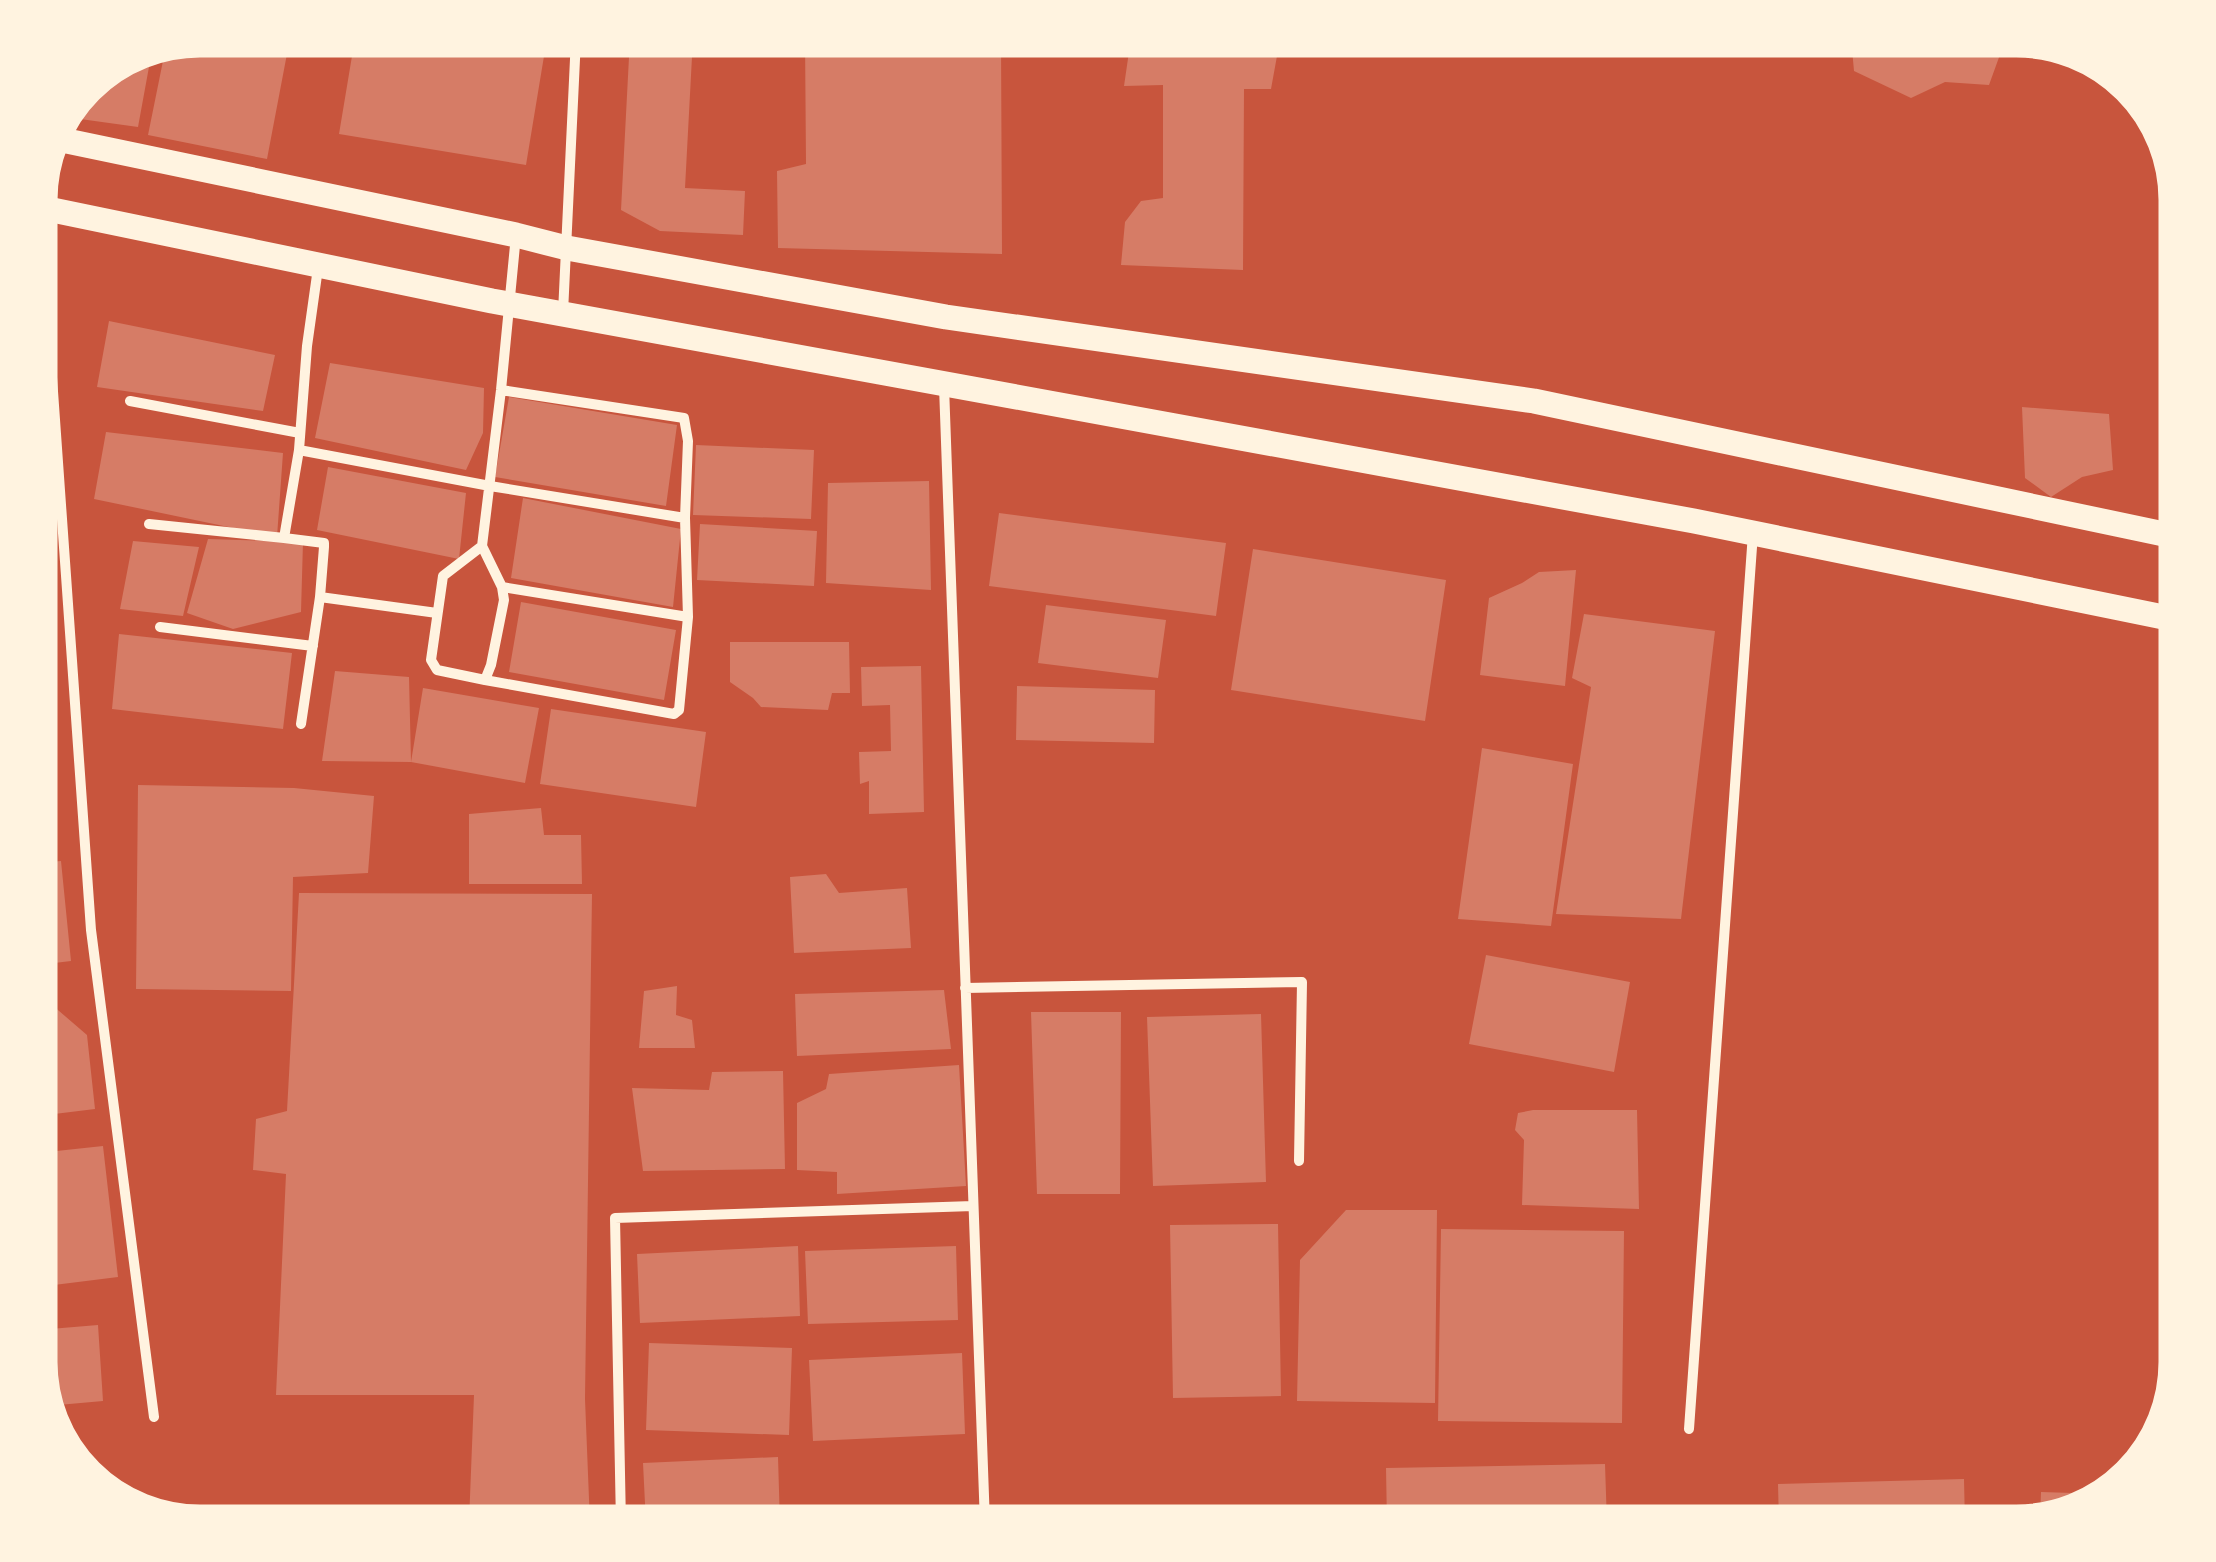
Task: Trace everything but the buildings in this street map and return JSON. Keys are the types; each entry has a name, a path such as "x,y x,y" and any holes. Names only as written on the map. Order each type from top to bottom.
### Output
{"main road":[{"path":"68,141 566,248 946,316 1534,401 2161,533"},
{"path":"55,210 510,304 1753,533 2161,617"}],"street":[{"path":"563,314 575,55"},
{"path":"485,680 504,600 502,587 482,546 516,235"},
{"path":"284,538 299,450 307,346 319,265"},
{"path":"944,384 984,1507"},
{"path":"482,546 443,576 431,660 437,670 674,714 679,710 688,617 688,441 684,418 502,390"},
{"path":"130,402 300,433"},
{"path":"55,429 91,930 154,1417"},
{"path":"299,450 685,518"},
{"path":"150,524 324,543 301,724"},
{"path":"1688,1428 1753,533"},
{"path":"502,587 688,617"},
{"path":"320,597 437,613"},
{"path":"160,628 313,646"},
{"path":"966,988 1302,982 1299,1161"},
{"path":"622,1507 615,1218 973,1206"}]}
